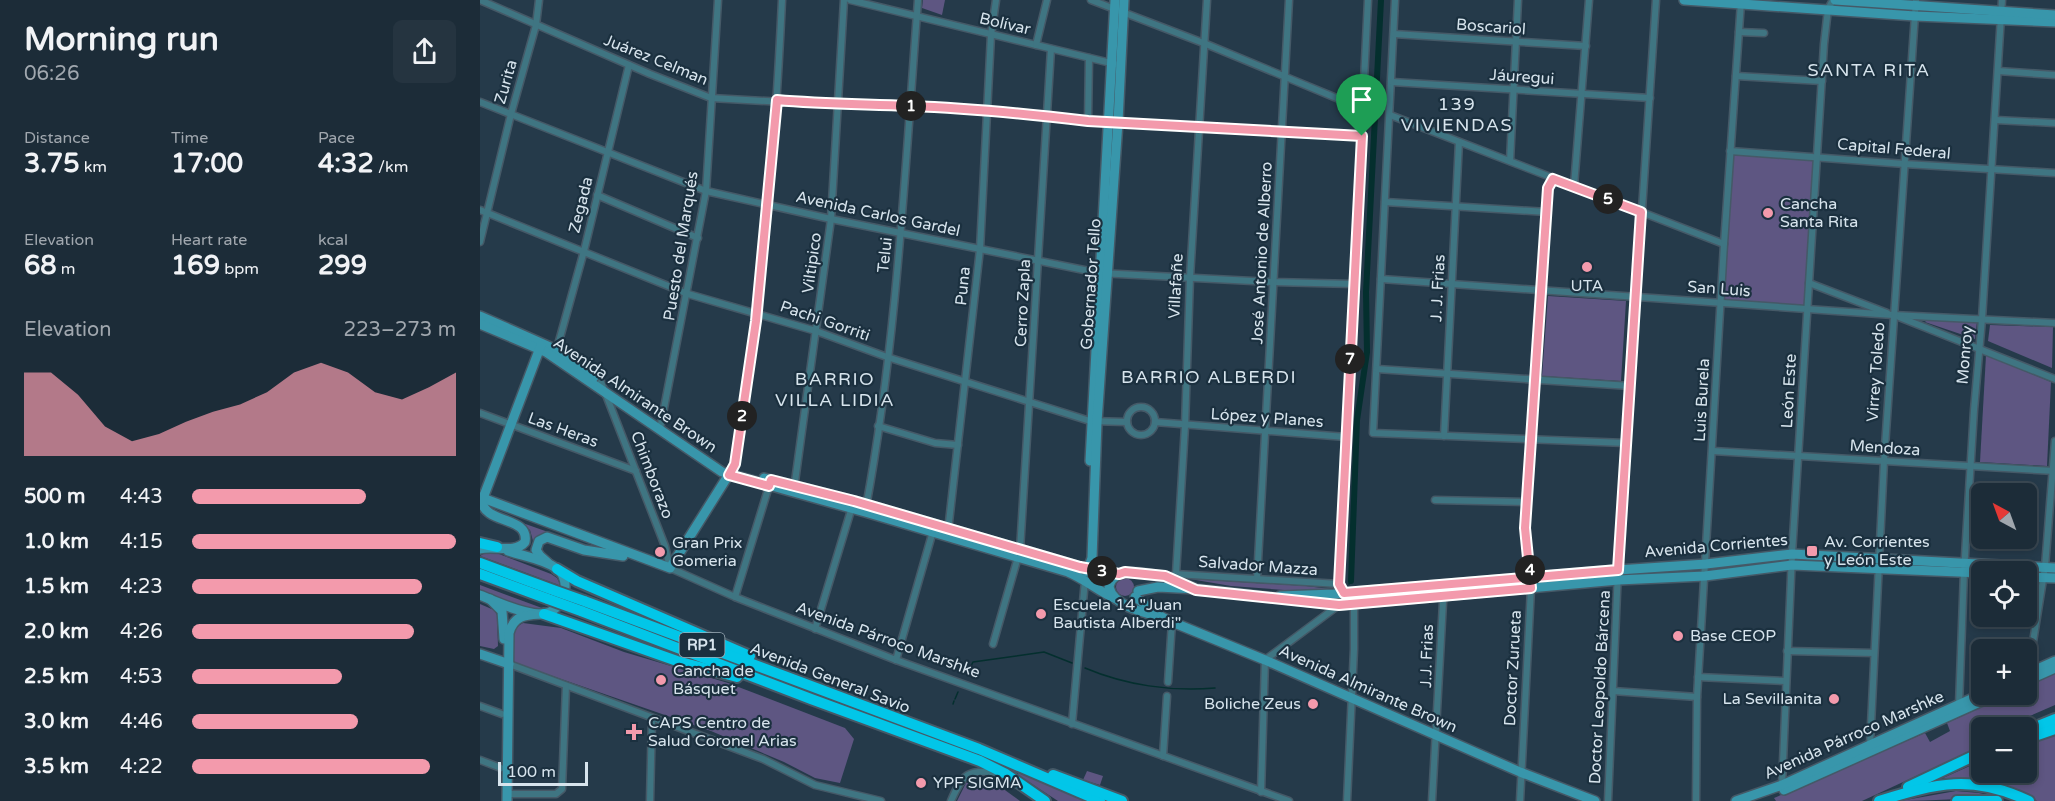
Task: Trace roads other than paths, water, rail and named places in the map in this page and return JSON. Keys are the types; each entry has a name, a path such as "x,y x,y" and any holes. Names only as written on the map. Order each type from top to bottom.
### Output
{"highway":[{"path":"480,543 497,548"},
{"path":"555,567 577,581 821,689"},
{"name":"Avenida General Savio","path":"483,570 821,689 979,749 1100,801"},
{"name":"Avenida General Savio","path":"582,606 811,699 980,761 1006,774 1045,801"},
{"path":"542,614 677,661 811,699"},
{"path":"2037,728 2055,721"},
{"path":"2037,735 2055,729"},
{"name":"RP1","path":"979,749 1122,801"},
{"path":"1879,801 1971,759"},
{"path":"1879,801 1927,787 1954,783 1988,786 2010,792 2029,801"},
{"path":"1957,801 1997,801"}],"main road":[{"name":"Gobernador Tello","path":"1084,580 1092,558 1094,422 1113,122 1117,7 1124,0"},
{"path":"1684,0 1916,3 2055,22"},
{"path":"1832,3 1915,16 2055,15"},
{"name":"Avenida Almirante Brown","path":"480,316 556,354 601,382 722,472 730,472 866,508 1019,554 1068,572 1102,593 1138,610 1162,617 1265,660 1562,789"},
{"name":"Avenida Almirante Brown","path":"480,324 541,346"},
{"path":"480,549 520,547 525,542 525,535 520,528 485,511 482,497 541,346"},
{"name":"Avenida Almirante Brown","path":"556,354 606,393 661,426"},
{"path":"670,568 730,472"},
{"name":"Avenida Párroco Marshke","path":"482,497 641,559 670,568"},
{"path":"505,799 501,768 502,714 509,633 513,624 523,616 542,614 557,606 565,591 565,581 555,567 540,556 536,550 538,543 543,538 551,538 589,551 641,559"},
{"path":"497,548 555,567"},
{"name":"Avenida Almirante Brown","path":"1019,554 1119,574"},
{"name":"Avenida Corrientes","path":"1272,597 1342,589 1444,584 1706,564 1792,554 1878,558 1971,569"},
{"name":"Avenida Corrientes","path":"1137,594 1158,587 1339,605 1618,580 1705,576 1792,565 1878,569 2050,568"},
{"path":"1130,573 1137,579 1139,585 1137,594 1129,600 1118,600 1109,587 1112,579 1119,574 1130,573"},
{"name":"Avenida Corrientes","path":"1130,573 1165,576 1196,590"},
{"path":"2037,578 2055,578"},
{"path":"1137,594 1162,617"},
{"path":"480,595 542,614"},
{"path":"490,599 503,614 506,663 505,799"},
{"path":"480,654 506,663"},
{"path":"2037,671 2055,661"},
{"path":"2037,673 2055,668"},
{"name":"Avenida Párroco Marshke","path":"1754,801 1825,773 1960,709 1971,702"},
{"name":"Avenida Párroco Marshke","path":"1736,801 1782,785 1971,705"},
{"path":"1562,789 1582,801"},
{"path":"1562,789 1595,801"}],"street":[{"name":"Juárez Celman","path":"480,0 711,98 838,105 910,106 1113,122"},
{"name":"Zurita","path":"480,242 511,114 536,25 539,0"},
{"name":"Puesto del Marqués","path":"661,426 706,191 718,0"},
{"path":"730,472 735,464 769,205 782,0"},
{"name":"Viltipico","path":"794,490 831,219 844,0"},
{"name":"Bolívar","path":"850,0 1115,64"},
{"name":"Telui","path":"866,508 887,357 901,232 918,0"},
{"name":"Puna","path":"948,533 980,249 991,35 996,0"},
{"path":"1036,45 1047,0"},
{"path":"1091,0 1117,7 1363,110"},
{"name":"Villafañe","path":"1176,574 1185,426 1190,277 1207,0"},
{"name":"José Antonio de Alberro","path":"1257,579 1289,0"},
{"path":"1342,589 1346,437 1368,0"},
{"path":"1395,0 1373,433 1626,443"},
{"path":"1510,161 1518,0"},
{"path":"1574,186 1589,0"},
{"name":"Doctor Leopoldo Bárcena","path":"1608,801 1618,570 1656,0"},
{"name":"Monroy","path":"1960,709 1964,567 1996,120 2002,0"},
{"name":"Luis Burela","path":"1696,801 1698,677 1741,2"},
{"name":"León Este","path":"1782,785 1792,554 1809,283 1822,81 1832,3"},
{"name":"Virrey Toledo","path":"1870,746 1878,558 1893,315 1916,3"},
{"path":"1739,32 1764,33"},
{"name":"Boscariol","path":"1394,34 1586,46"},
{"name":"Cerro Zapla","path":"993,644 1019,554 1051,49"},
{"path":"1088,121 1089,58"},
{"name":"Zegada","path":"556,354 584,251 629,65"},
{"path":"1998,71 2055,75"},
{"path":"1736,76 1822,81"},
{"name":"Jáuregui","path":"1392,82 1650,98"},
{"name":"Avenida Carlos Gardel","path":"480,102 706,191 831,219 1103,273 1354,284"},
{"path":"1390,115 1724,244"},
{"path":"1996,120 2055,123"},
{"path":"1113,122 1362,136"},
{"name":"J. J. Frias","path":"1444,436 1459,142"},
{"name":"Capital Federal","path":"1730,151 2055,173"},
{"name":"Doctor Zurueta","path":"1520,801 1531,588 1525,528 1548,188 1553,179"},
{"path":"597,195 698,238"},
{"path":"1385,202 1547,212"},
{"name":"Pachi Gorriti","path":"480,210 688,294 816,331 887,357 1094,422 1127,422"},
{"name":"San Luis","path":"1381,279 1893,315 2055,323"},
{"path":"1809,283 2055,379"},
{"path":"1377,369 1630,386"},
{"name":"Chimborazo","path":"601,382 665,546 670,568"},
{"path":"1137,408 1142,408 1153,414 1155,422 1148,433 1139,435 1131,431 1127,422 1130,413 1137,408"},
{"name":"Las Heras","path":"480,413 636,471"},
{"name":"López y Planes","path":"1155,422 1346,437"},
{"path":"878,426 935,443 958,445"},
{"path":"2033,639 2044,578 2050,568 2055,441"},
{"name":"Mendoza","path":"1713,452 2054,471"},
{"path":"735,597 770,483"},
{"path":"1435,500 1527,502"},
{"path":"815,629 853,505"},
{"path":"896,660 934,528"},
{"name":"Avenida Párroco Marshke","path":"670,568 735,597 896,660 1289,801"},
{"name":"Salvador Mazza","path":"1165,576 1176,574 1257,579 1342,589"},
{"name":"Gobernador Tello","path":"1072,724 1084,580"},
{"name":"J.J. Frias","path":"1432,801 1444,584"},
{"path":"1347,801 1354,603"},
{"path":"1261,792 1265,660 1339,605"},
{"path":"1168,682 1172,622"},
{"path":"1787,651 1874,653"},
{"path":"506,663 763,759 815,785 863,799 881,801"},
{"path":"1698,677 1786,681"},
{"path":"505,799 560,792 566,686"},
{"path":"1613,691 1697,697"},
{"path":"1163,756 1167,696"},
{"path":"480,706 502,714"},
{"path":"652,801 654,718"},
{"path":"480,760 501,768"},
{"path":"951,801 959,783 970,774 984,772 1006,774"}],"waterway":[{"path":"1351,581 1357,420 1367,352 1366,292 1381,0"},
{"path":"1272,651 1310,623"},
{"path":"967,674 973,662 1044,652 1072,663"},
{"path":"1085,668 1116,679 1149,686 1182,689 1215,688"},
{"path":"955,699 958,692"}],"place":[{"name":"Cancha Santa Rita","path":"1768,213"},
{"name":"UTA","path":"1587,267"},
{"name":"Av. Corrientes y León Este","path":"1812,551"},
{"name":"Gran Prix Gomeria","path":"660,552"},
{"name":"Escuela 14 \"Juan Bautista Alberdi\"","path":"1041,614"},
{"name":"Base CEOP","path":"1678,636"},
{"name":"Cancha de Básquet","path":"661,680"},
{"name":"La Sevillanita","path":"1834,699"},
{"name":"Boliche Zeus","path":"1313,704"},
{"name":"CAPS Centro de Salud Coronel Arias","path":"634,732"},
{"name":"YPF SIGMA","path":"921,783"}],"district":[{"name":"SANTA RITA","path":"1869,70"},
{"name":"139 VIVIENDAS","path":"1457,114"},
{"name":"BARRIO ALBERDI","path":"1209,377"},
{"name":"BARRIO VILLA LIDIA","path":"835,389"}]}
